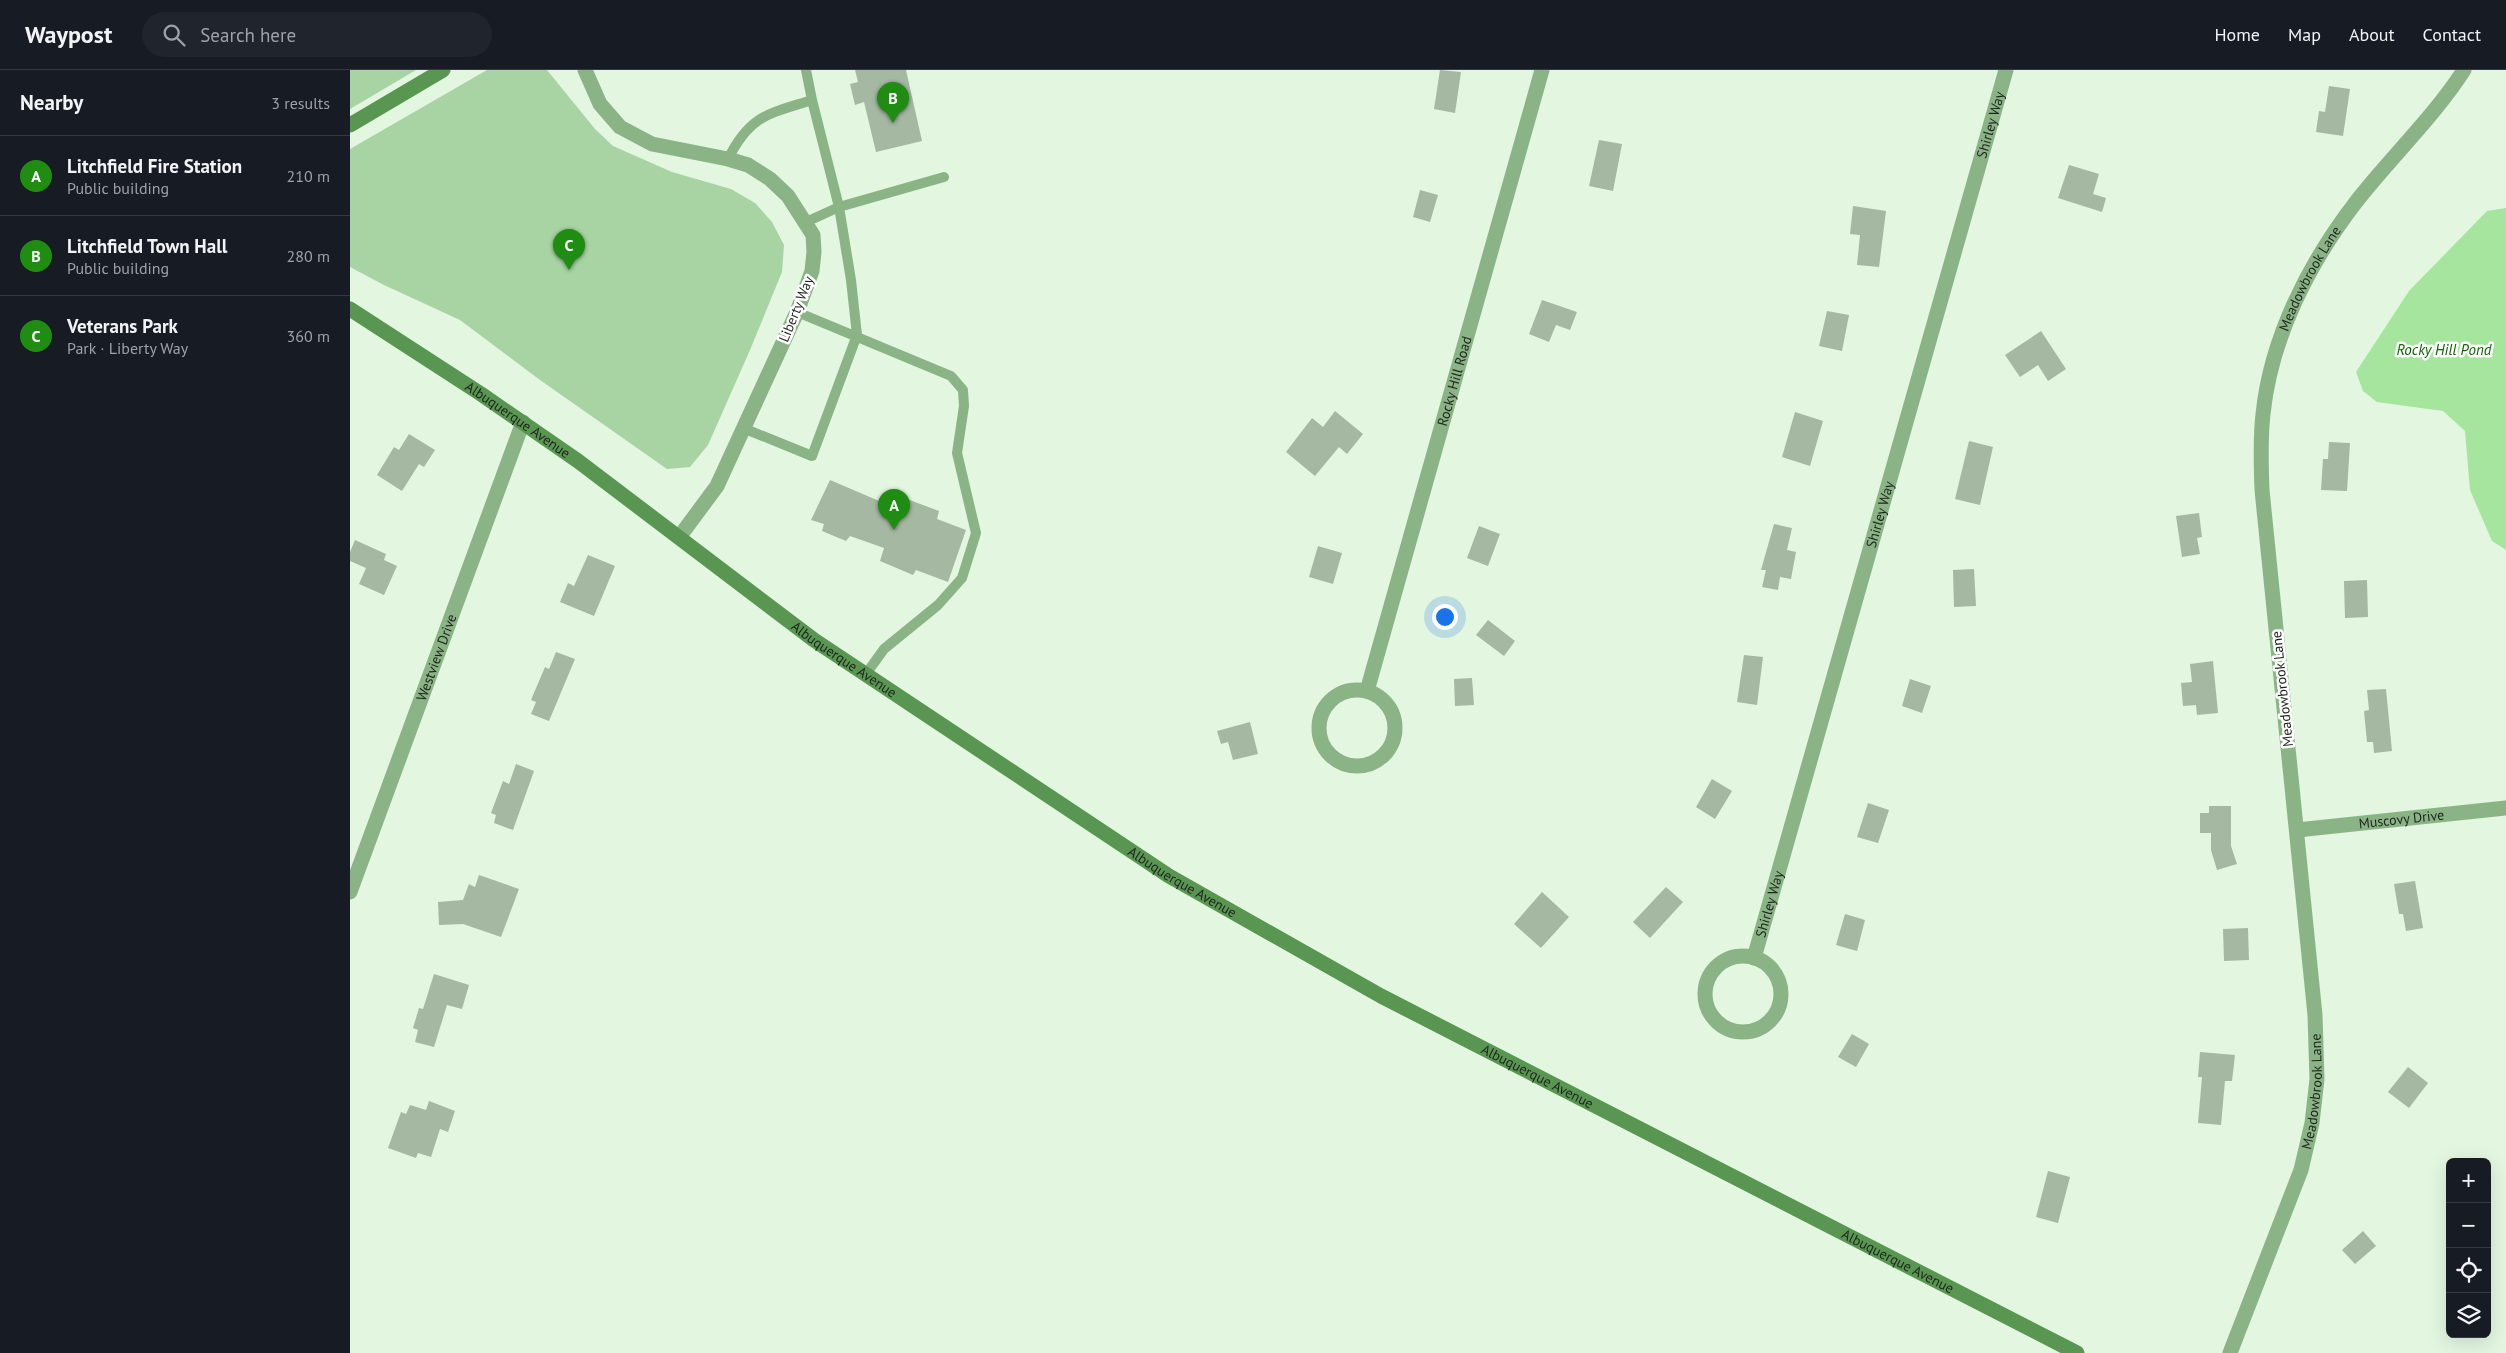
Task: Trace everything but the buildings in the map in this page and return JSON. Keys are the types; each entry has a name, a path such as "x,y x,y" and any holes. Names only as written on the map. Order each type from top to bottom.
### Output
{"street":[{"path":"350,125 443,70"},
{"name":"Liberty Way","path":"585,70 600,104 620,127 652,144 728,159 748,166 770,179 788,196 806,222 812,235 814,252 812,271 797,312 717,486 680,536"},
{"name":"Rocky Hill Road","path":"1367,691 1542,70"},
{"name":"Shirley Way","path":"1754,958 2006,70"},
{"name":"Meadowbrook Lane","path":"2230,1353 2301,1170 2313,1114 2317,1080 2315,1015 2262,490 2263,414 2268,378 2276,346 2288,318 2309,274 2331,238 2356,202 2435,110 2464,70"},
{"name":"Albuquerque Avenue","path":"350,309 523,422 680,536 814,640 1169,876 1372,991 2078,1353"},
{"name":"Westview Drive","path":"350,892 523,422"},
{"path":"1354,689 1367,691 1379,696 1388,704 1394,716 1396,728 1390,746 1378,761 1366,766 1354,767 1341,763 1331,756 1323,746 1319,734 1319,721 1323,709 1342,692 1354,689"},
{"name":"Muscovy Drive","path":"2297,830 2506,808"},
{"path":"1742,956 1754,958 1765,964 1774,973 1780,984 1781,997 1778,1009 1766,1024 1749,1032 1736,1032 1724,1028 1708,1010 1705,998 1706,986 1711,974 1719,965 1730,959 1742,956"}],"lane":[{"path":"743,428 812,456 857,335 851,280 839,207 806,70"},
{"path":"728,159 739,138 758,119 812,100"},
{"path":"806,222 839,207 944,177"},
{"path":"797,312 857,335 950,376 963,390 964,406 957,453 976,533 962,578 938,605 884,649 866,674"}],"shaded area":[{"path":"350,70 416,70 350,109"},
{"path":"487,70 547,70 595,129 613,146 672,172 731,189 755,203 772,222 784,245 782,272 750,350 708,445 690,467 667,469 540,380 460,320 350,267 350,149"}],"water":[{"name":"Rocky Hill Pond","path":"2506,208 2506,550 2492,541 2470,490 2465,431 2443,411 2377,402 2363,391 2356,372 2409,291 2487,211"}],"place":[{"name":"Litchfield Town Hall","path":"893,123"},
{"name":"Veterans Park","path":"569,270"},
{"name":"Litchfield Fire Station","path":"894,530"}]}
